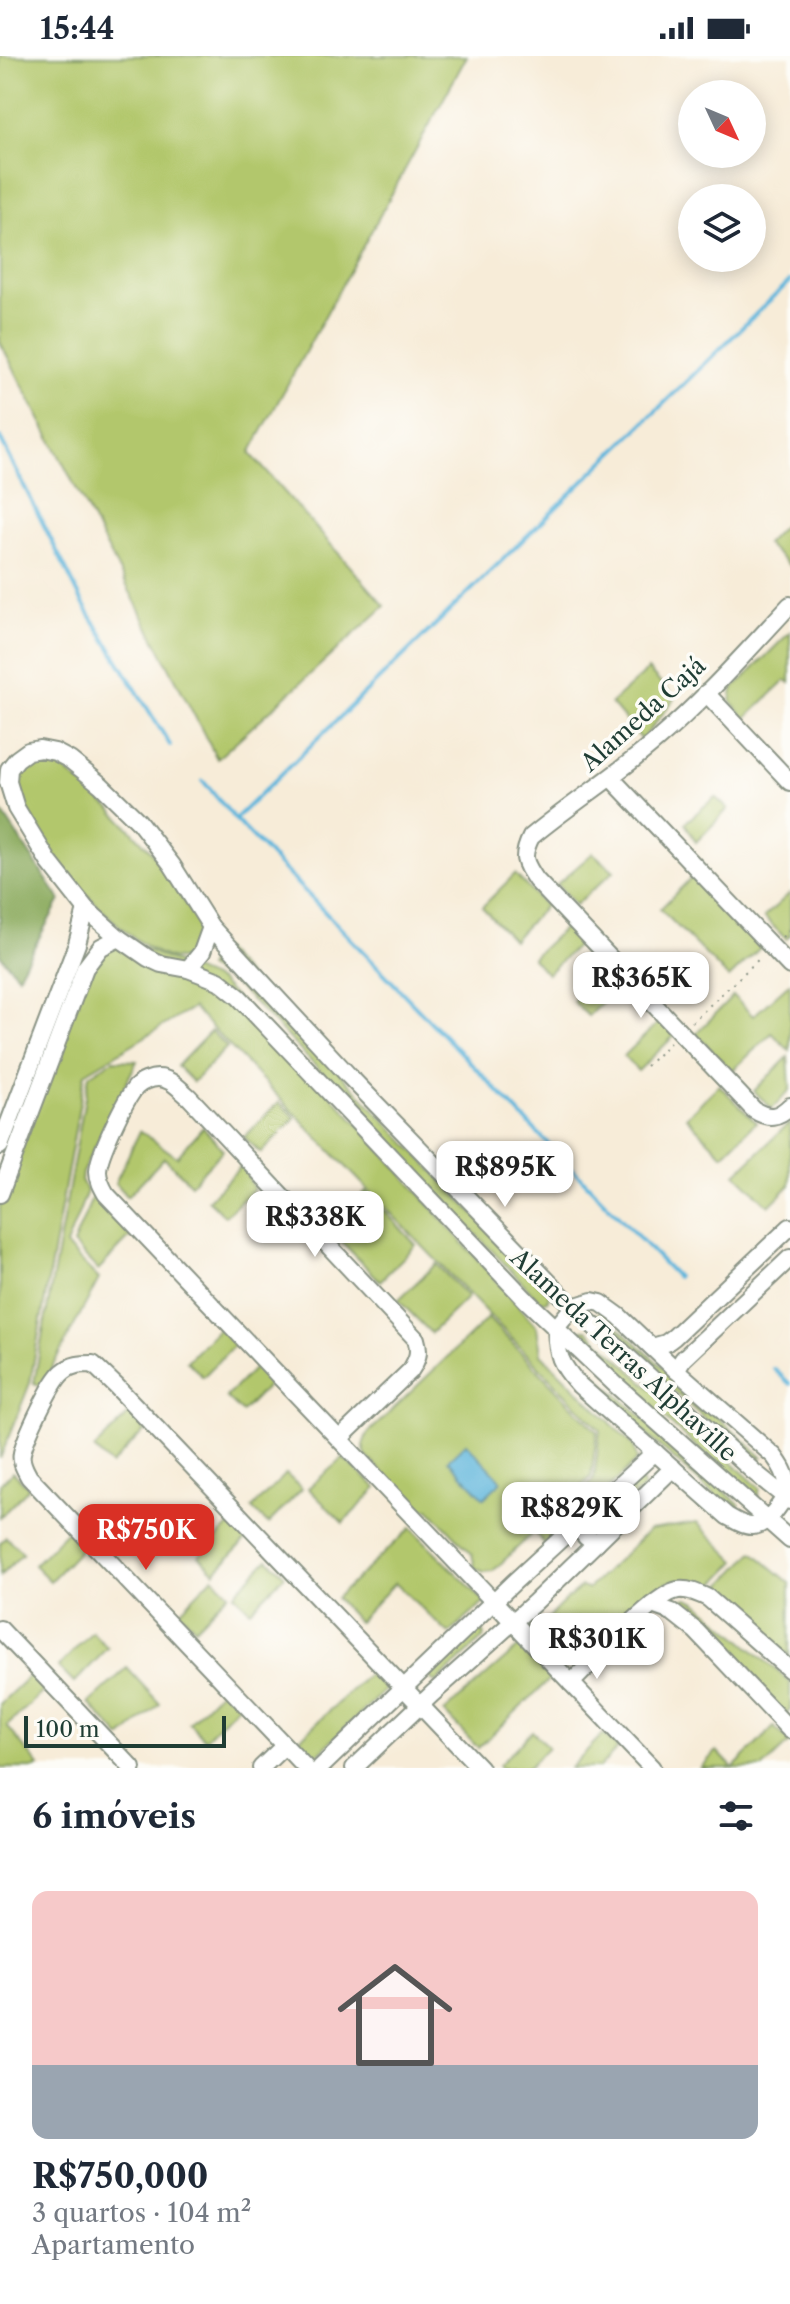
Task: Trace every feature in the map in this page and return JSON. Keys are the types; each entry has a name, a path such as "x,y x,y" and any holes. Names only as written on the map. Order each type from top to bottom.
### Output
{"street":[{"name":"Alameda Cajá","path":"681,1033 536,880 526,865 524,852 531,837 659,739 790,605"},
{"path":"706,693 790,782"},
{"name":"Alameda Terras Alphaville","path":"787,1499 573,1307 350,1077 211,927 172,865 139,822 101,785 55,752 40,749 28,751 17,759 9,769 8,782 16,808 49,862 86,909 148,958 219,981 239,997 517,1291 638,1405 790,1540"},
{"path":"611,778 790,966"},
{"path":"0,1146 77,944 86,909"},
{"path":"188,969 202,952 211,927"},
{"path":"0,1194 85,968 101,947 119,938"},
{"path":"681,1033 754,1110 764,1116 772,1116 790,1106"},
{"path":"340,1438 410,1371 419,1350 416,1339 189,1097 170,1080 155,1077 139,1084 129,1096 101,1156 97,1170 99,1183 113,1201 652,1768"},
{"path":"652,1347 674,1337 790,1227"},
{"path":"676,1370 790,1258"},
{"path":"592,1301 601,1303 619,1316 774,1456 785,1474 787,1499 759,1525 749,1526 715,1506 569,1374 560,1361 556,1328 573,1307 592,1301"},
{"path":"306,1768 29,1477 22,1464 22,1453 33,1424 61,1373 77,1364 93,1364 480,1768"},
{"path":"320,1768 655,1452"},
{"path":"354,1768 538,1599 673,1468"},
{"path":"576,1525 586,1537 597,1542"},
{"path":"518,1578 530,1586 538,1599"},
{"path":"571,1683 652,1605 678,1590 694,1591 708,1598 790,1670"},
{"path":"652,1605 672,1612 696,1631 790,1730"},
{"path":"0,1629 132,1768"},
{"path":"261,1768 284,1746"}],"path":[{"path":"646,1066 790,929"}],"green space":[{"path":"0,56 467,56 250,453 385,606 217,759 0,342"},
{"path":"790,519 790,566 766,544"},
{"path":"790,632 790,683 786,680 745,719 731,701 733,689"},
{"path":"648,670 675,698 642,740 611,703"},
{"path":"39,757 55,762 110,808 150,850 204,931 196,949 188,957 173,959 133,937 90,898 47,847 16,785 19,768"},
{"path":"715,797 728,809 696,842 685,823"},
{"path":"0,809 60,900 18,976 0,955"},
{"path":"593,853 614,871 575,905 557,884"},
{"path":"515,874 545,906 513,940 482,907"},
{"path":"693,876 762,946 729,978 660,909"},
{"path":"790,893 790,935 786,939 764,917"},
{"path":"566,926 581,942 547,974 532,958"},
{"path":"119,938 219,981 350,1115 537,1327 541,1354 634,1446 637,1460 549,1549 536,1534 594,1479 600,1430 193,1008 85,1073 30,1383 0,1459 0,1194 85,968"},
{"path":"217,948 222,949 549,1293 548,1300 541,1302 254,1002 232,982 207,968"},
{"path":"610,965 625,980 588,1016 573,1001"},
{"path":"790,983 790,1051 772,1033 732,1071 696,1034 733,996 753,1016"},
{"path":"661,1020 675,1035 638,1071 624,1056"},
{"path":"211,1031 227,1047 193,1082 177,1066"},
{"path":"788,1057 790,1090 772,1109 754,1091"},
{"path":"113,1060 137,1061 82,1173 81,1180 87,1191 66,1246 99,1279 42,1386 34,1383 89,1075"},
{"path":"719,1085 756,1122 723,1155 686,1117"},
{"path":"279,1102 295,1118 261,1153 244,1137"},
{"path":"790,1122 790,1185 769,1206 736,1174"},
{"path":"203,1127 223,1150 191,1184 164,1158 127,1197 115,1183 140,1131 177,1157"},
{"path":"242,1165 254,1189 225,1216 208,1200"},
{"path":"366,1191 416,1245 380,1281 329,1229"},
{"path":"94,1193 132,1235 98,1270 73,1244"},
{"path":"436,1264 468,1297 431,1333 398,1300"},
{"path":"600,1312 762,1457 749,1460 594,1318"},
{"path":"488,1318 597,1432 591,1477 493,1571 484,1572 475,1568 472,1554 429,1509 420,1510 366,1456 363,1445 367,1434"},
{"path":"221,1326 237,1342 203,1377 187,1361"},
{"path":"587,1330 760,1488 758,1496 754,1498 577,1340 577,1335"},
{"path":"260,1362 276,1377 242,1412 226,1397"},
{"path":"584,1365 739,1504 739,1509 733,1512 572,1368"},
{"path":"129,1414 145,1430 111,1465 94,1449"},
{"path":"343,1458 377,1488 343,1523 308,1488"},
{"path":"13,1472 29,1488 0,1517 0,1484"},
{"path":"286,1474 302,1489 268,1524 252,1508"},
{"path":"638,1481 643,1482 644,1487 595,1532 591,1531 590,1527"},
{"path":"233,1522 249,1537 215,1572 199,1556"},
{"path":"697,1523 736,1561 710,1589 689,1580 666,1583 582,1663 566,1662 545,1643 544,1627 554,1612 581,1587 588,1589 649,1530"},
{"path":"411,1528 485,1602 449,1634 395,1583 358,1622 336,1598"},
{"path":"68,1530 84,1546 50,1581 34,1565"},
{"path":"6,1537 23,1553 0,1576 0,1543"},
{"path":"753,1552 790,1583 789,1656 716,1591"},
{"path":"268,1559 285,1575 250,1610 234,1594"},
{"path":"213,1577 229,1593 195,1628 179,1612"},
{"path":"687,1598 697,1602 790,1682 790,1709 785,1714 677,1601"},
{"path":"478,1631 483,1632 484,1637 436,1683 432,1681 430,1677"},
{"path":"92,1632 108,1648 74,1683 58,1667"},
{"path":"520,1646 551,1678 478,1748 444,1712"},
{"path":"127,1668 160,1704 121,1738 89,1703"},
{"path":"373,1670 389,1686 315,1757 295,1743"},
{"path":"31,1674 46,1689 7,1726 39,1766 0,1768 0,1704"},
{"path":"223,1688 239,1704 205,1739 189,1723"},
{"path":"774,1727 790,1742 763,1768 733,1768"},
{"path":"532,1731 548,1747 528,1768 500,1768 498,1766"},
{"path":"603,1734 618,1748 599,1768 570,1768"},
{"path":"717,1751 733,1768 700,1768"}],"water":[{"path":"466,1443 502,1481 484,1498 448,1460"}],"waterway":[{"path":"235,819 790,281"},
{"path":"0,438 84,605 170,745"},
{"path":"203,781 235,819 677,1277"},
{"path":"774,1369 790,1384"}]}
